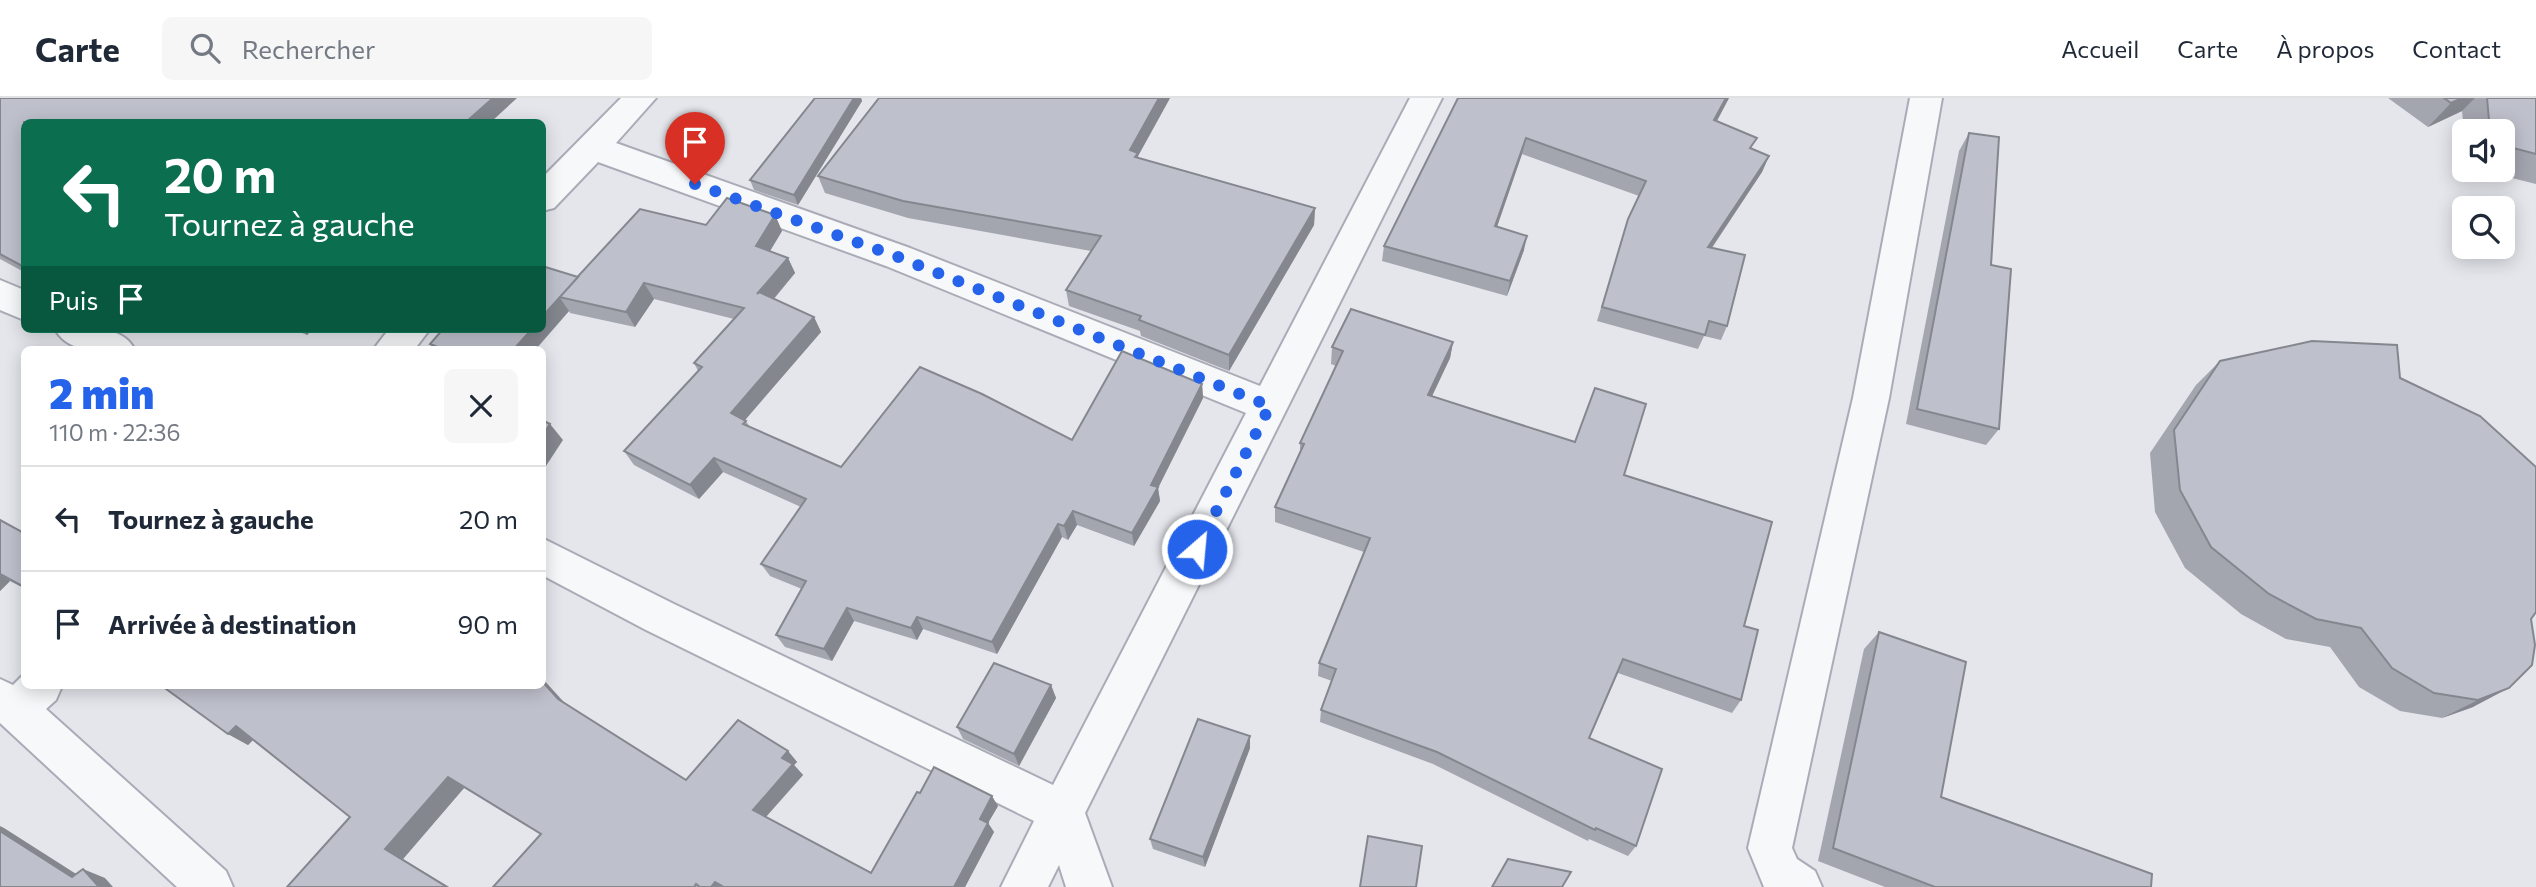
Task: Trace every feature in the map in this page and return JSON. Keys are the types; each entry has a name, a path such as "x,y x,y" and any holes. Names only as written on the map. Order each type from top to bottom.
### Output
{"street":[{"path":"546,195 640,98"},
{"path":"1024,887 1426,98"},
{"path":"1799,887 1781,875 1770,848 1871,398 1926,98"},
{"path":"594,148 898,257 1270,406"},
{"path":"0,294 21,304"},
{"path":"81,333 109,346"},
{"path":"395,346 408,333"},
{"path":"546,557 660,617 1063,812 1089,887"},
{"path":"19,698 210,887"}],"building":[{"path":"0,98 493,98 469,119 21,119 21,265 0,254"},
{"path":"815,98 854,98 794,195 750,180"},
{"path":"879,98 1159,98 1130,150 1138,153 1135,157 1315,208 1229,355 1139,320 1141,316 1066,290 1101,236 903,201 818,176"},
{"path":"1458,98 1726,98 1714,120 1757,138 1750,148 1769,156 1708,247 1745,255 1727,326 1709,321 1705,335 1602,307 1628,219 1646,181 1526,138 1495,226 1527,236 1510,281 1384,246"},
{"path":"2444,98 2462,98 2451,103"},
{"path":"2487,98 2536,98 2536,154 2515,148 2515,119 2489,119"},
{"path":"1969,133 1999,137 1991,265 2011,269 1999,429 1917,409"},
{"path":"727,198 775,215 756,246 788,258 757,294 759,292 814,317 731,413 746,421 743,424 841,467 920,367 982,394 1072,440 1122,351 1202,384 1151,485 1158,487 1132,533 1073,511 1064,526 1058,524 992,642 917,617 911,628 847,608 824,649 776,635 806,581 761,564 806,499 714,458 690,485 624,451 702,367 694,363 744,308 644,283 626,312 559,297 640,209 706,225"},
{"path":"546,267 578,277 546,313"},
{"path":"1351,309 1453,342 1428,395 1575,442 1595,388 1646,404 1624,475 1772,522 1744,626 1758,630 1741,700 1623,659 1589,738 1662,769 1636,846 1596,828 1595,830 1437,752 1321,710 1336,669 1319,663 1370,538 1275,507 1304,444 1300,443 1343,351 1332,347"},
{"path":"440,333 528,333 517,346 430,344"},
{"path":"2312,341 2397,345 2400,378 2480,416 2536,467 2536,612 2531,619 2535,645 2532,665 2509,688 2478,700 2434,693 2392,668 2361,628 2316,619 2269,594 2211,547 2180,490 2174,430 2220,361"},
{"path":"0,520 21,531 21,585 0,574"},
{"path":"1879,632 1966,662 1941,797 2152,874 2151,887 1935,887 1833,848"},
{"path":"994,663 1051,685 1014,754 957,727"},
{"path":"546,686 558,699 686,780 738,720 788,751 782,758 793,764 753,810 871,873 934,767 992,796 980,819 988,823 954,887 724,887 715,882 711,887 700,887 696,884 694,887 493,887 541,834 448,777 385,849 447,887 287,887 350,817 236,726 228,734 166,689 546,689"},
{"path":"1198,719 1250,736 1203,857 1150,839"},
{"path":"0,831 72,877 83,869 99,887 0,887"},
{"path":"1368,836 1422,846 1416,887 1360,887"},
{"path":"1508,859 1571,872 1562,887 1492,887"}],"route":[{"path":"695,184 898,257 1270,406 1197,549"}]}
